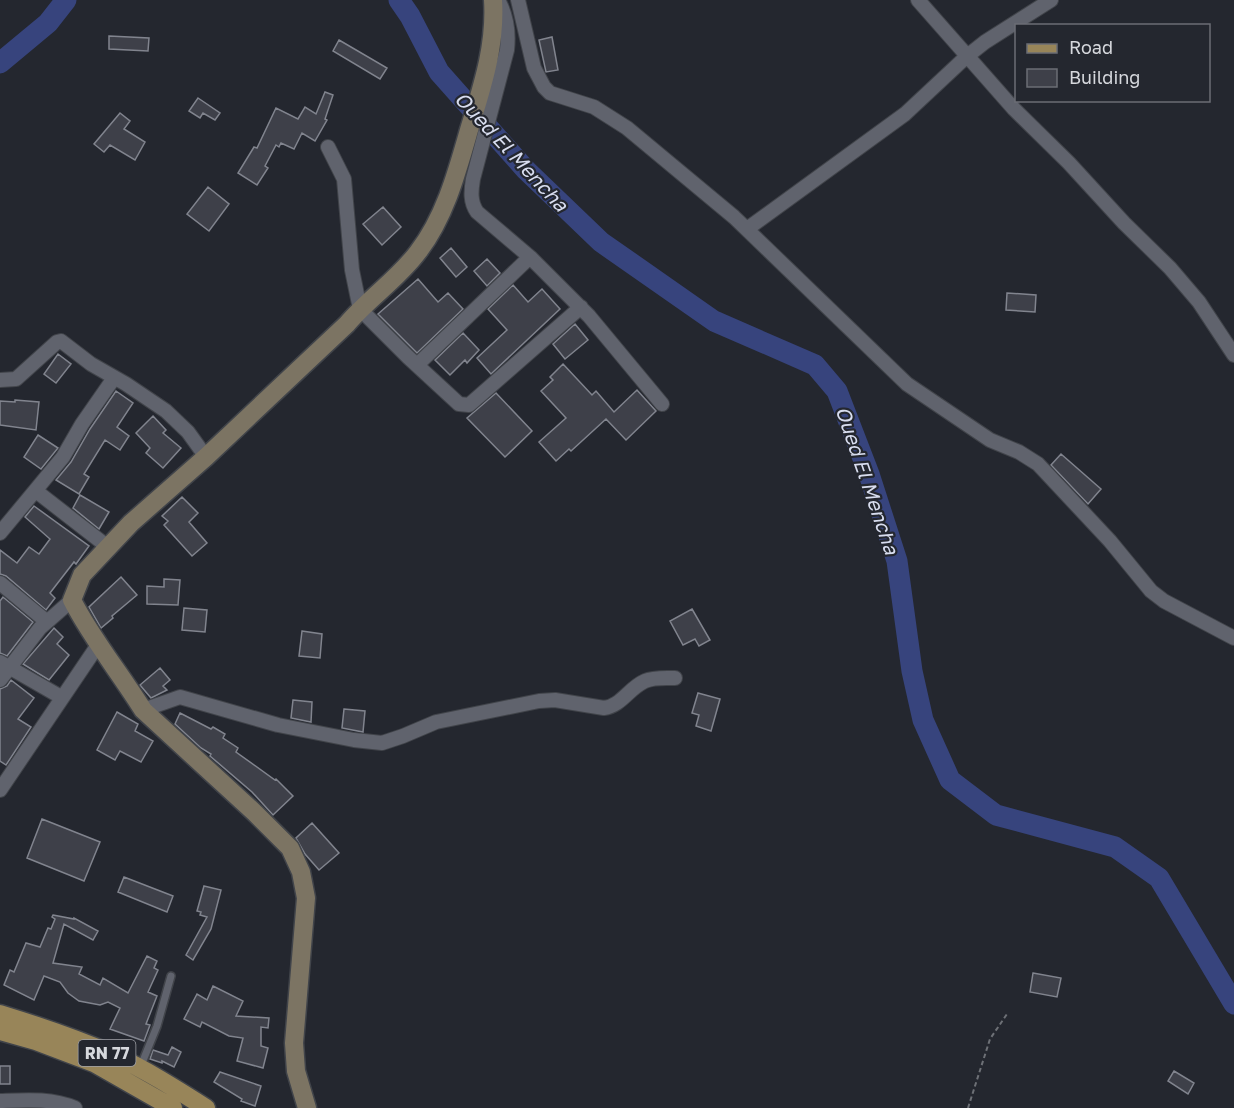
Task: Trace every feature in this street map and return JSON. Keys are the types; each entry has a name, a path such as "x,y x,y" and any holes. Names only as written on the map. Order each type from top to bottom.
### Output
{"main road":[{"path":"307,1108 296,1071 294,1043 306,898 296,859 290,848 255,813 143,710 98,645 72,600 82,575 131,523 206,457 347,324 420,250 472,152 494,73 493,0"},
{"name":"RN 77","path":"0,1014 46,1028 115,1056 173,1108"},
{"name":"RN 77","path":"0,1030 137,1077 206,1108"}],"street":[{"path":"494,73 508,35 506,18 498,0"},
{"path":"518,0 534,68 544,87 550,93 594,107 627,128 720,204 907,384 984,437 1019,452 1038,464 1110,541 1157,596 1234,638"},
{"path":"918,0 966,57 1170,268 1199,302 1234,355"},
{"path":"1015,24 1051,0"},
{"path":"747,229 905,114 966,57 1015,24"},
{"path":"328,147 344,179 352,270 360,309 459,404 469,405 581,307"},
{"path":"472,152 471,192 473,206 477,212 530,257 581,307 662,404"},
{"path":"417,365 530,257"},
{"path":"0,380 16,379 59,340 151,400 180,423 206,457"},
{"path":"0,533 63,457 94,405 114,378"},
{"path":"36,491 108,547"},
{"path":"0,583 46,621"},
{"path":"0,680 5,665 46,621 72,600"},
{"path":"0,790 5,771 98,645"},
{"path":"5,665 61,697"},
{"path":"143,710 180,697 278,725 354,740 382,743 436,722 539,701 555,700 610,708 638,685 648,680 675,678"},
{"path":"0,1101 37,1099 75,1108"}],"lane":[{"path":"137,1077 157,1026 171,976"}],"path":[{"path":"968,1108 990,1039 1007,1014"}],"building":[{"path":"109,36 149,38 148,51 109,49"},
{"path":"552,37 558,70 546,72 539,40"},
{"path":"339,40 387,68 380,79 333,51"},
{"path":"325,92 333,95 325,119 327,120 315,141 302,133 294,149 281,143 279,147 276,145 265,166 268,168 257,185 238,173 254,147 257,148 276,108 298,119 305,107 316,114"},
{"path":"198,98 220,113 215,120 203,113 200,118 189,111"},
{"path":"120,113 130,121 124,129 145,142 135,160 110,145 104,152 94,144"},
{"path":"208,187 229,204 209,231 187,214"},
{"path":"383,207 401,227 382,245 363,224"},
{"path":"451,248 467,267 456,277 440,258"},
{"path":"487,259 500,273 487,286 474,271"},
{"path":"418,279 438,302 448,293 463,309 417,353 378,314"},
{"path":"513,285 528,302 542,289 560,309 491,374 477,358 507,330 488,309"},
{"path":"1007,293 1036,295 1035,312 1006,310"},
{"path":"575,324 588,340 565,359 553,344"},
{"path":"463,333 479,350 467,363 465,360 450,375 435,360"},
{"path":"58,354 71,364 56,383 44,374"},
{"path":"563,364 592,395 596,391 614,412 637,390 656,411 626,440 606,419 571,451 569,449 556,461 539,442 566,418 541,391 553,380 550,377"},
{"path":"116,391 133,403 117,427 129,436 120,450 105,440 84,474 89,477 79,494 56,480 71,462"},
{"path":"496,393 532,431 505,457 467,418"},
{"path":"15,400 39,402 36,430 0,425 0,401 15,402"},
{"path":"153,416 166,430 163,433 181,448 163,468 146,453 150,448 136,433"},
{"path":"38,435 58,448 41,469 24,457"},
{"path":"1061,454 1101,489 1088,504 1051,465"},
{"path":"80,495 109,512 99,529 73,508"},
{"path":"182,497 198,513 189,522 207,543 192,556 164,525 168,521 162,516"},
{"path":"34,506 89,546 50,593 55,598 46,610 6,576 0,574 0,550 17,563 29,547 39,554 50,539 25,517"},
{"path":"121,577 137,595 101,628 89,607"},
{"path":"164,579 180,580 178,605 147,604 147,586 164,587"},
{"path":"3,597 33,622 7,656 0,653 0,601"},
{"path":"184,608 207,610 205,632 182,630"},
{"path":"692,609 710,640 699,646 695,639 683,645 670,621"},
{"path":"54,628 63,637 57,644 69,655 49,680 23,664"},
{"path":"302,631 322,634 320,658 299,656"},
{"path":"160,668 170,680 163,686 167,690 151,698 140,685"},
{"path":"11,680 34,698 18,719 31,727 6,765 0,761 0,689 7,686"},
{"path":"698,693 720,699 711,731 696,726 699,715 692,713"},
{"path":"293,700 312,702 311,722 291,718"},
{"path":"344,709 365,711 363,732 342,728"},
{"path":"117,712 138,724 135,731 153,741 141,762 120,751 115,760 97,750"},
{"path":"180,713 225,734 223,738 238,748 236,752 276,779 293,796 273,815 252,792 175,724"},
{"path":"42,819 100,842 84,881 27,858"},
{"path":"312,823 339,853 319,870 305,854 296,838"},
{"path":"124,877 173,896 167,912 118,892"},
{"path":"204,886 221,890 211,929 193,960 186,955 207,917 200,915 201,912 197,911"},
{"path":"53,915 74,918 98,931 93,940 64,924 53,963 82,967 79,974 100,985 103,978 128,993 147,956 157,961 154,968 158,970 148,992 157,996 146,1024 150,1025 144,1041 110,1029 120,1008 108,1002 100,1005 79,1001 68,993 60,982 44,976 34,1000 4,985 10,970 14,972 26,943 40,947 48,928 51,929 55,919"},
{"path":"1033,973 1061,978 1057,997 1030,992"},
{"path":"213,986 243,1001 236,1016 269,1018 268,1028 261,1027 261,1046 268,1048 263,1068 237,1061 243,1038 229,1036 202,1022 200,1027 184,1019 197,994 207,1000"},
{"path":"172,1047 181,1052 174,1067 162,1061 162,1063 150,1059 153,1050 168,1055"},
{"path":"0,1066 10,1066 10,1084 0,1084"},
{"path":"1174,1071 1194,1083 1188,1094 1168,1081"},
{"path":"220,1072 261,1086 255,1106 241,1101 242,1099 214,1082"}],"waterway":[{"name":"Oued El Mencha","path":"0,63 48,23 66,0"},
{"name":"Oued El Mencha","path":"399,0 410,16 439,72 526,170 601,242 714,321 815,365 837,391 869,474 897,561 912,671 923,720 950,780 996,815 1115,847 1159,878 1234,1004"}]}
